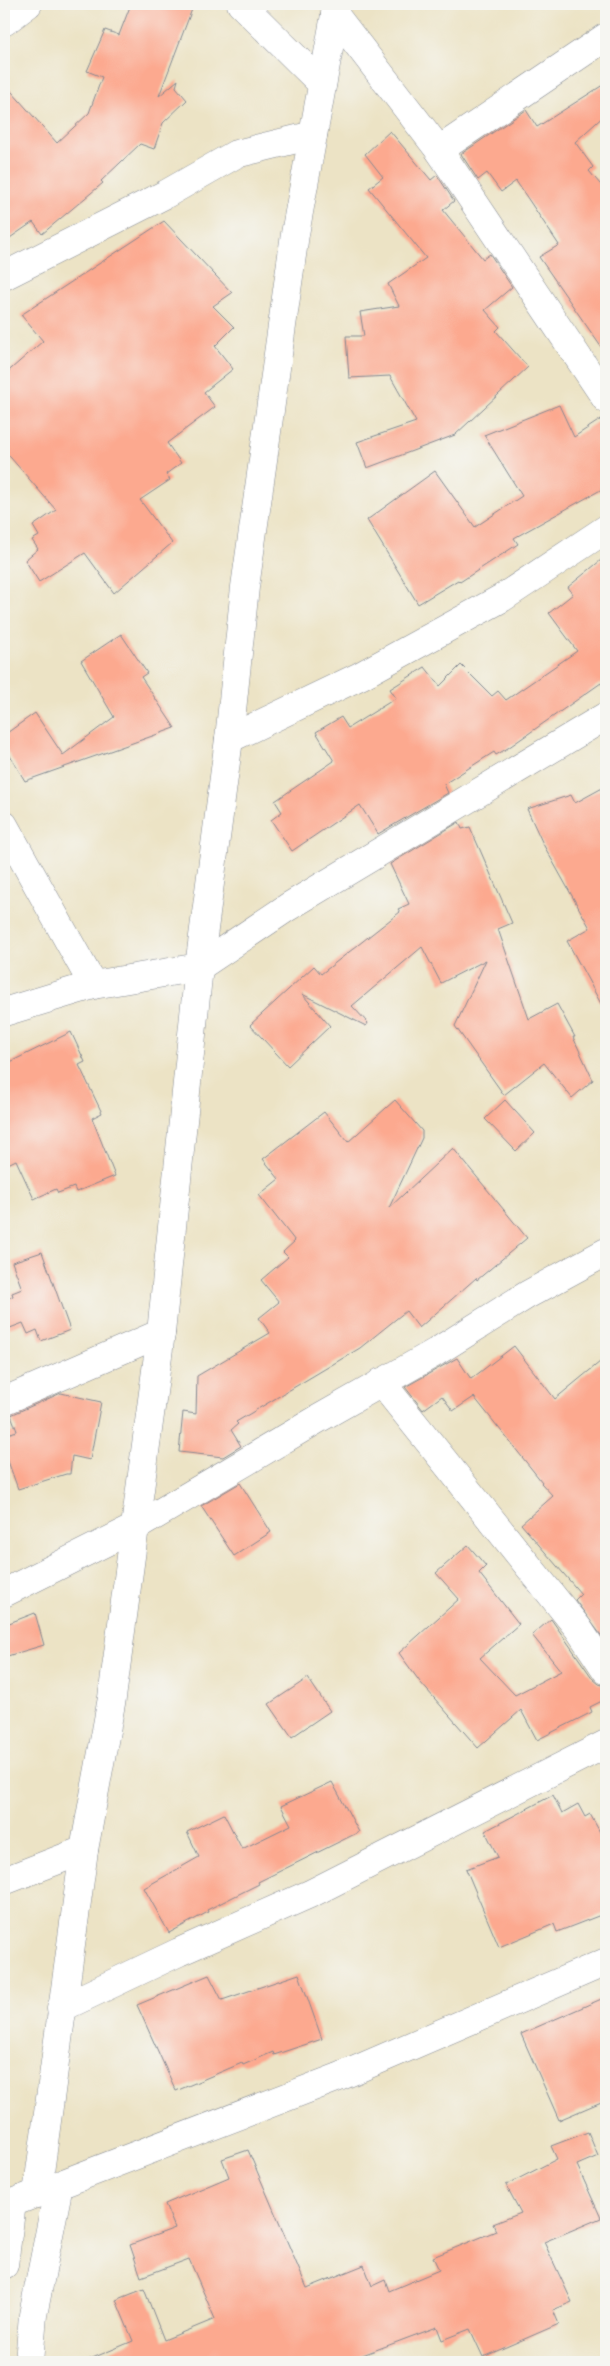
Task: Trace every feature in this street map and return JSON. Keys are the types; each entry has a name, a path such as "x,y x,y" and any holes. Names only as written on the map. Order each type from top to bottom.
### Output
{"street":[{"path":"4,22 28,4"},
{"path":"242,4 322,84"},
{"path":"4,2265 28,2197 61,2008 84,1850 112,1698 161,1333 199,967 229,739 245,587 295,234 335,9"},
{"path":"335,9 439,150 606,399"},
{"path":"439,150 606,37"},
{"path":"4,276 166,194 236,154 313,134"},
{"path":"229,739 360,676 436,635 502,598 606,530"},
{"path":"4,1012 94,985 199,967 288,907 606,716"},
{"path":"4,825 94,985"},
{"path":"4,1593 134,1528 381,1382 436,1352 527,1294 606,1252"},
{"path":"4,1400 161,1333"},
{"path":"381,1382 578,1628 606,1670"},
{"path":"61,2008 179,1952 312,1894 606,1744"},
{"path":"4,1881 84,1850"},
{"path":"28,2197 339,2077 606,1962"},
{"path":"28,2197 33,2315 30,2362"}],"building":[{"path":"131,4 194,4 159,96 178,80 176,87 187,100 163,123 154,149 140,144 101,181 103,183 42,234 33,222 4,242 4,83 57,143 89,113 102,77 87,71 105,30 119,35"},
{"path":"606,83 606,114 575,142 593,167 589,171 606,191 606,354 539,257 559,245 516,181 501,192 487,173 478,180 461,154 526,110 537,127"},
{"path":"390,131 431,180 437,175 454,201 443,210 483,259 490,254 512,287 485,310 500,327 496,331 528,367 455,435 367,468 357,442 416,422 390,376 349,378 346,336 364,336 360,312 399,306 388,284 426,258 369,188 383,177 365,154"},
{"path":"164,221 232,293 213,306 234,327 215,346 233,369 204,392 215,407 167,443 181,463 166,474 170,480 140,500 172,543 114,593 85,553 39,582 25,560 38,549 32,540 39,536 33,526 56,510 4,450 4,375 43,341 21,315"},
{"path":"559,405 574,437 606,416 606,487 514,538 518,544 460,582 458,580 418,604 367,520 435,471 475,527 522,496 484,435"},
{"path":"606,556 606,691 601,683 508,748 496,755 494,752 444,784 448,793 378,834 360,805 292,851 271,820 282,812 275,801 334,761 316,732 341,717 348,728 396,698 390,689 425,667 440,686 461,665 492,696 498,691 506,700 577,651 549,613 573,594 568,587"},
{"path":"121,634 147,673 141,677 175,728 25,781 4,746 4,735 35,713 63,755 114,717 81,661"},
{"path":"606,786 606,1013 567,941 590,928 543,844 527,809 571,795 575,803"},
{"path":"459,822 462,829 470,827 512,923 498,929 529,1019 557,1004 575,1037 573,1037 593,1080 572,1098 544,1063 504,1095 455,1026 486,960 441,983 422,947 352,1006 368,1023 366,1026 302,994 330,1026 288,1066 250,1025 314,966 321,974 400,912 398,909 409,904 390,864"},
{"path":"71,1032 85,1062 79,1065 102,1113 92,1118 115,1176 76,1192 74,1187 58,1193 56,1189 34,1199 16,1160 4,1166 4,1065"},
{"path":"395,1100 422,1131 422,1138 389,1208 453,1148 527,1238 477,1280 476,1278 419,1328 406,1311 360,1348 236,1422 238,1424 231,1430 241,1446 223,1457 179,1452 183,1412 196,1414 197,1376 270,1333 259,1318 279,1302 261,1280 288,1257 283,1252 295,1241 259,1195 279,1179 263,1159 324,1112 348,1142"},
{"path":"505,1100 535,1133 516,1151 485,1119"},
{"path":"42,1252 70,1330 41,1341 37,1330 28,1334 23,1323 10,1328 4,1312 4,1300 13,1296 12,1293 22,1289 12,1262"},
{"path":"514,1346 555,1399 606,1357 606,1642 575,1600 581,1594 521,1524 553,1496 542,1482 474,1397 453,1411 442,1396 423,1410 405,1387 457,1358 471,1379"},
{"path":"61,1393 101,1402 90,1460 72,1456 70,1474 18,1489 4,1450 4,1435 17,1431 11,1415"},
{"path":"240,1483 271,1532 234,1556 201,1506"},
{"path":"468,1545 486,1566 479,1573 519,1624 480,1658 515,1695 561,1671 532,1635 551,1619 593,1679 599,1684 606,1686 606,1699 590,1707 592,1712 537,1740 521,1710 478,1748 420,1682 399,1653 459,1599 436,1573"},
{"path":"35,1613 44,1645 4,1657 4,1625"},
{"path":"308,1678 330,1711 292,1737 269,1704"},
{"path":"332,1782 359,1832 258,1882 259,1884 207,1910 208,1912 169,1933 144,1888 199,1857 187,1832 224,1814 242,1849 291,1825 281,1806"},
{"path":"553,1795 562,1813 578,1804 585,1817 590,1814 606,1843 606,1913 557,1932 554,1924 499,1947 466,1869 498,1857 485,1831"},
{"path":"299,1974 322,2039 274,2055 273,2052 243,2065 242,2063 176,2091 137,2005 209,1975 222,2000"},
{"path":"606,1997 606,2100 559,2120 521,2034"},
{"path":"588,2132 598,2156 577,2165 601,2218 544,2242 572,2302 553,2310 559,2324 483,2357 470,2329 442,2340 437,2327 344,2362 83,2362 133,2341 116,2300 144,2289 164,2340 215,2319 189,2259 141,2277 130,2245 175,2228 165,2204 229,2177 222,2159 248,2150 307,2288 364,2265 372,2286 385,2280 389,2291 439,2270 433,2257 496,2231 493,2224 521,2213 506,2185 557,2159 551,2146"}]}
